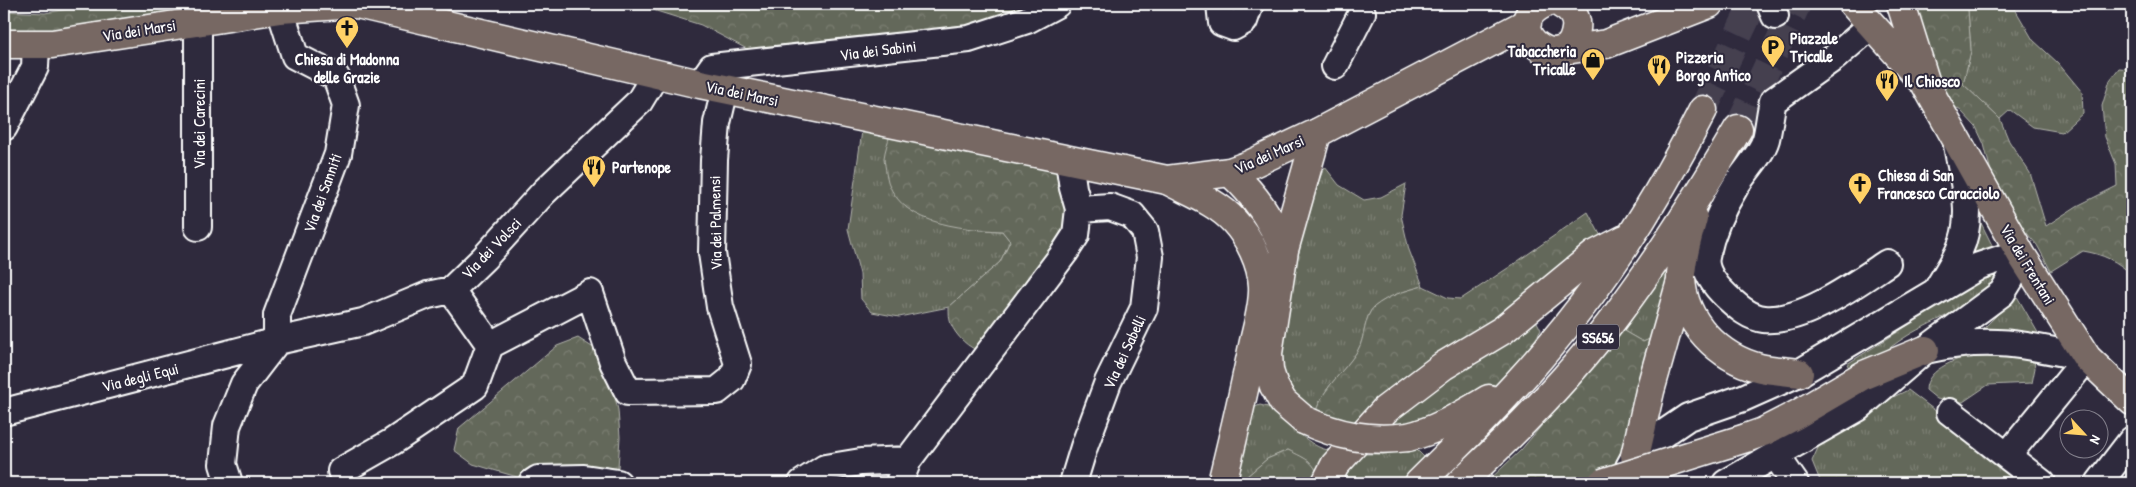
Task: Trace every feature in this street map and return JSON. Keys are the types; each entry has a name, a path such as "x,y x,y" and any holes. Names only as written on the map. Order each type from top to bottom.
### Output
{"main road":[{"name":"Via dei Marsi","path":"4,44 52,44 280,9 357,4 656,74 1166,180 1230,172 1249,165 1318,133 1458,60 1538,9"},
{"name":"Via dei Marsi","path":"1568,10 1609,27 1709,4"},
{"name":"Via dei Frentani","path":"1853,4 1927,87 2022,256 2087,358 2132,401"},
{"name":"Via dei Frentani","path":"1901,4 1927,87"},
{"path":"1538,9 1530,39 1550,50 1572,41 1577,25 1568,10"},
{"name":"Via dei Marsi","path":"1458,60 1606,44 1688,10"},
{"name":"SS656","path":"1420,483 1517,384 1549,347 1631,236 1677,160 1703,110"},
{"name":"SS656","path":"1470,474 1571,370 1617,315 1699,195 1738,129"},
{"path":"1318,133 1284,250 1268,353 1269,371 1274,386 1283,402 1304,420 1324,429 1358,438 1387,440 1426,433 1517,384"},
{"path":"1230,172 1261,205 1275,228 1284,250"},
{"path":"1166,180 1214,205 1234,221 1246,238 1258,262 1263,286 1261,309 1222,483"},
{"path":"1635,456 1650,391 1681,279 1684,253 1699,195"},
{"path":"1326,483 1335,465 1385,410 1443,366 1502,330 1594,255 1631,236"},
{"path":"1681,279 1689,312 1702,333 1723,351 1760,368 1799,374"},
{"path":"1602,483 1764,432 1864,375 1925,350"}],"street":[{"name":"Via dei Sabini","path":"712,86 712,67 969,39 1027,20 1056,4"},
{"path":"1220,4 1222,22 1233,27 1244,22 1250,4"},
{"path":"1334,66 1355,7"},
{"name":"Via dei Sanniti","path":"276,341 276,315 338,154 346,105 336,77 295,56 280,9"},
{"name":"Via dei Carecini","path":"198,22 198,227"},
{"path":"1872,25 1848,46 1773,101 1766,140 1723,208 1712,233 1705,259 1711,279 1721,292 1745,312 1765,319 1790,316 1809,310 1850,288 1887,263"},
{"path":"4,127 34,67 36,44"},
{"name":"Via dei Volsci","path":"276,341 364,322 428,295 451,290 484,258 544,192 639,102 656,74"},
{"name":"Via dei Palmensi","path":"490,345 590,293 613,362 628,392 717,391 732,378 738,364 720,307 712,254 717,123 712,86"},
{"path":"1935,293 1959,251 1967,225 1967,200 1956,136"},
{"path":"802,483 825,468 861,462 903,472 1065,252 1076,234 1079,209 1069,161"},
{"name":"Via dei Sabelli","path":"1074,483 1084,447 1108,382 1144,308 1150,257 1146,230 1132,215 1110,207 1079,209"},
{"path":"1621,483 1635,456 1688,417 1743,398 1799,374 1978,266 1992,261 2022,256"},
{"path":"1726,483 1858,408 1925,350 2002,292 2022,256"},
{"path":"341,471 392,442 475,386 490,345 451,290"},
{"path":"229,483 223,464 227,426 244,384 276,341"},
{"name":"Via degli Equi","path":"4,412 276,341"},
{"path":"1925,350 1959,343 1994,342 2029,346 2087,358 2007,456"},
{"path":"1950,412 2042,483"},
{"path":"2099,483 2132,440"},
{"path":"1775,454 1795,483"},
{"path":"532,483 538,479 584,478 618,483"}],"green space":[{"path":"98,4 207,4 209,10 4,36 4,11 45,13"},
{"path":"634,4 1039,4 1014,18 901,39 747,49 701,25"},
{"path":"1905,4 1970,4 1968,10 1971,51 1963,84 2000,119 2009,141 2030,173 2046,226 2077,206 2117,186 2116,164 2105,137 2102,106 2110,80 2119,68 2132,69 2132,275 2109,259 2083,251 2051,271 2037,245 2026,232 2013,223 1995,188 1984,144 1976,127 1961,111 1945,100"},
{"path":"1970,4 2012,4 2033,40 2058,63 2082,92 2083,113 2062,132 2033,127 2010,110 2000,119 1963,84 1971,51 1968,10"},
{"path":"862,131 890,135 979,230 1002,231 1010,241 1000,262 949,307 899,317 872,312 861,299 860,274 848,229"},
{"path":"890,135 1065,172 1076,213 981,351 968,345 953,329 950,322 949,307 1000,262 1010,241 1002,231 967,228 931,220 915,213 902,203 892,190 886,173 884,158"},
{"path":"1325,167 1339,185 1364,200 1381,197 1406,184 1401,215 1409,250 1423,286 1391,296 1374,307 1366,321 1358,350 1321,398 1315,417 1299,409 1282,378 1281,362 1288,305 1302,238 1318,182"},
{"path":"1588,212 1604,242 1362,432 1315,417 1321,398 1358,350 1366,321 1374,307 1391,296 1423,286 1448,298 1461,299"},
{"path":"1978,217 1997,255 1966,261"},
{"path":"1666,268 1670,274 1661,334 1643,342 1622,330 1655,278"},
{"path":"1999,274 1993,284 1972,302 1907,336 1852,373 1847,364 1962,288 1980,279"},
{"path":"2015,293 2041,338 2006,330 1983,329"},
{"path":"1530,316 1536,320 1541,330 1532,345 1493,387 1429,427 1370,432"},
{"path":"1622,330 1643,342 1661,334 1625,468 1572,483 1486,483 1521,450"},
{"path":"578,338 600,352 611,379 618,410 620,437 617,483 524,479 473,464 454,450 459,428 557,346"},
{"path":"1978,353 2034,359 2035,368 2032,383 1988,385 1963,402 1937,399 1926,390 1927,382 1945,365"},
{"path":"1908,390 2030,483 1821,483 1812,461 1823,437 1853,416"},
{"path":"1260,405 1276,409 1297,432 1318,447 1343,452 1321,481 1309,461 1288,450 1267,459 1237,483 1249,414 1255,407"},
{"path":"1416,449 1428,461 1403,483 1331,483 1354,454 1384,454"},
{"path":"1288,450 1310,462 1316,470 1320,483 1239,483 1267,459"}],"tunnel":[{"path":"1703,110 1753,4"},
{"path":"1738,129 1797,4"}],"place":[{"name":"Chiesa di Madonna delle Grazie","path":"347,49"},
{"name":"Piazzale Tricalle","path":"1773,68"},
{"name":"Tabaccheria Tricalle","path":"1593,81"},
{"name":"Pizzeria Borgo Antico","path":"1659,87"},
{"name":"Il Chiosco","path":"1887,102"},
{"name":"Partenope","path":"594,188"},
{"name":"Chiesa di San Francesco Caracciolo","path":"1860,205"}]}
